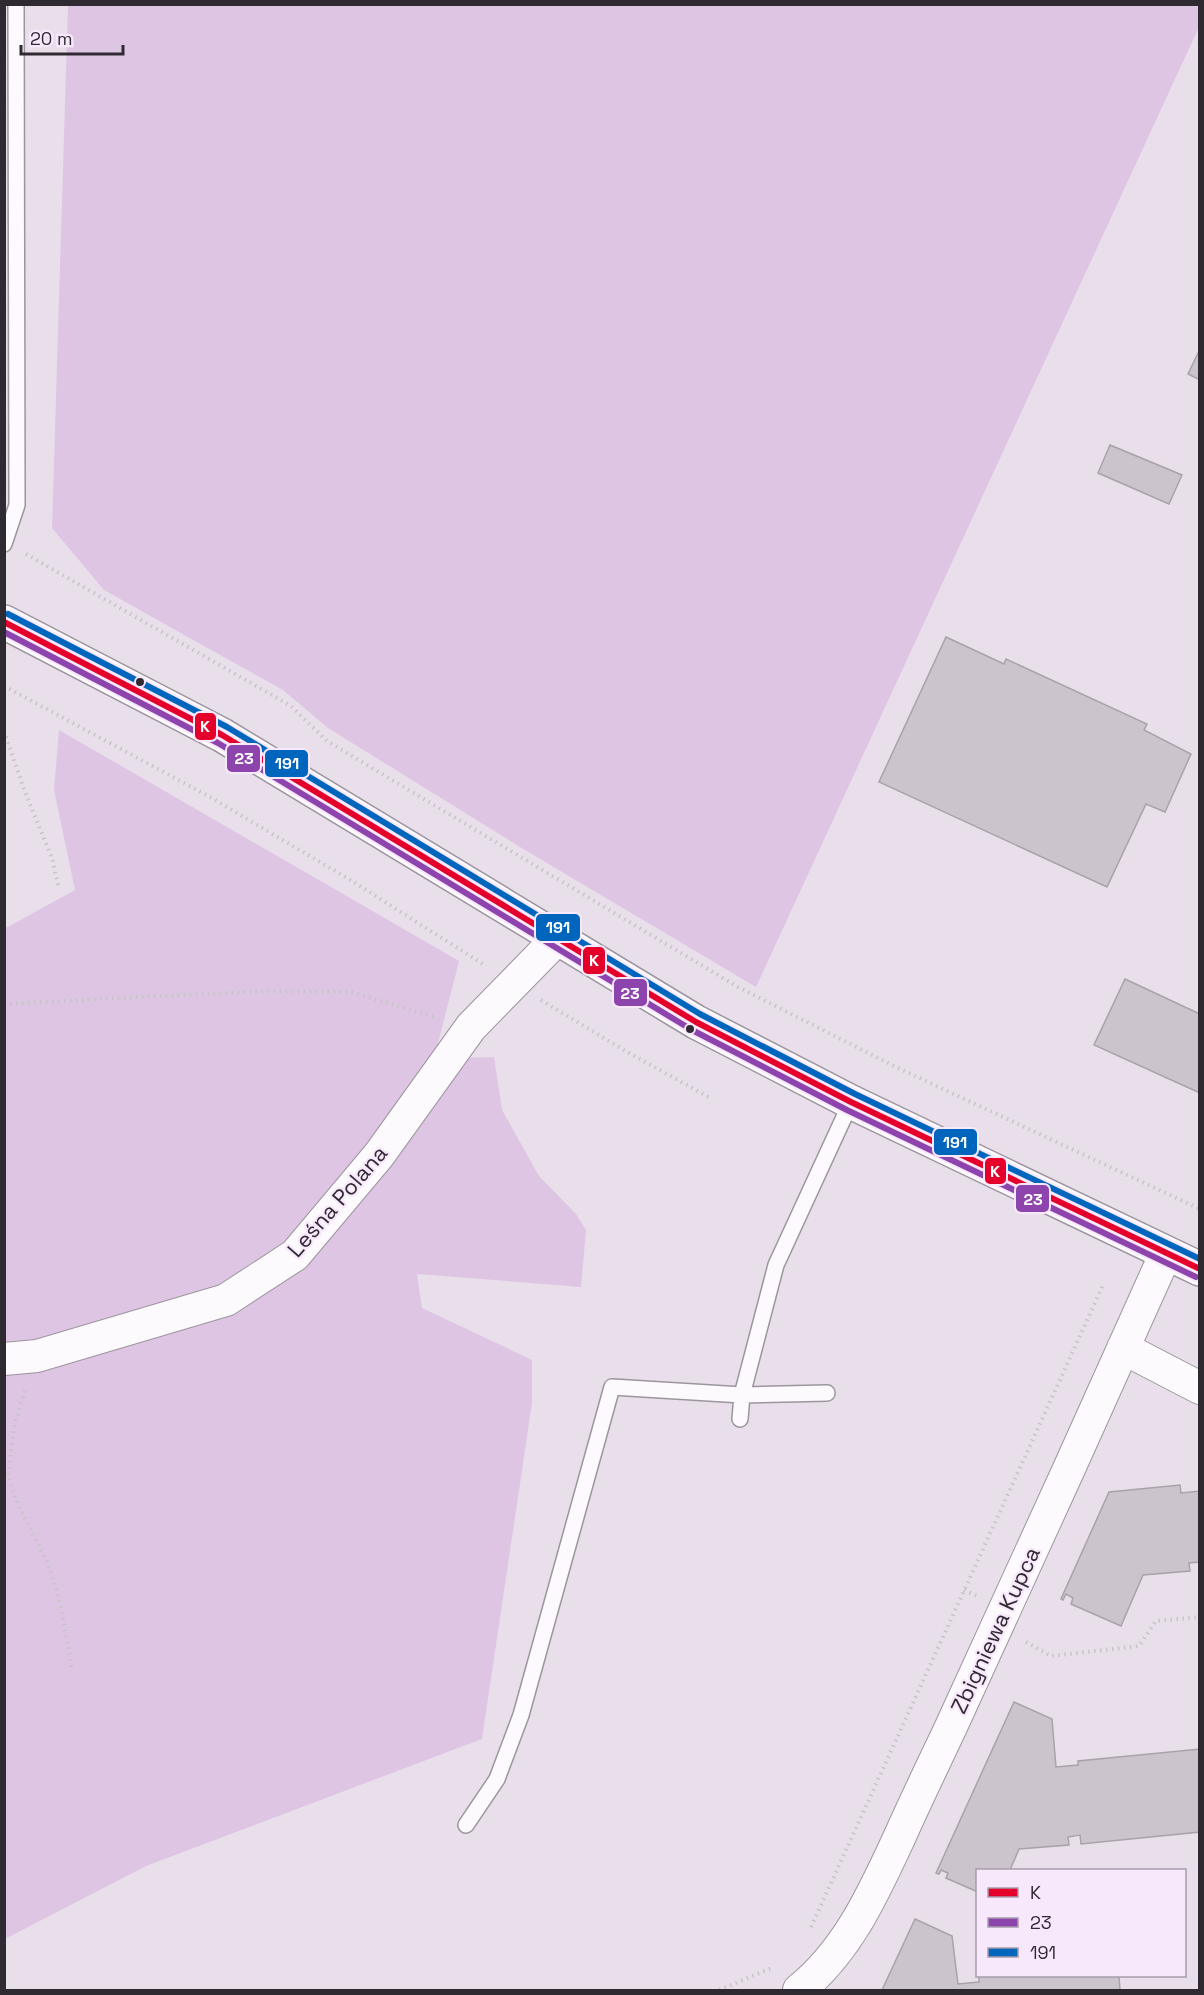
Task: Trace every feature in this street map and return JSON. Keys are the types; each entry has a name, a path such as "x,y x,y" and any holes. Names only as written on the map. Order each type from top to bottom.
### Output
{"street":[{"path":"4,622 222,735 696,1022 851,1102 1200,1269"},
{"name":"Leśna Polana","path":"4,1359 37,1356 226,1300 295,1254 379,1155 471,1027 557,939"},
{"name":"Zbigniewa Kupca","path":"799,1990 814,1978 834,1956 857,1922 878,1882 1166,1253"},
{"path":"1123,1348 1200,1388"}],"lane":[{"path":"5,543 17,505 16,4"},
{"path":"740,1419 742,1395 776,1265 851,1102"},
{"path":"466,1825 497,1779 521,1715 612,1387 742,1395 827,1393"}],"path":[{"path":"5,543 291,706 327,741 738,987 897,1067 1200,1209"},
{"path":"4,686 210,797 352,880"},
{"path":"4,731 25,792 52,858 58,885"},
{"path":"4,1004 262,991 351,992 471,1027"},
{"path":"807,1936 1104,1283"},
{"path":"37,1356 15,1421 8,1476 19,1507 48,1563 60,1603 72,1667"},
{"path":"1024,1641 1051,1656 1139,1646 1156,1621 1200,1617"},
{"path":"719,1990 778,1965"}],"shaded area":[{"path":"68,5 1199,5 1199,27 756,987 520,847 328,728 283,690 104,590 52,528"},
{"path":"59,730 459,961 434,1059 494,1057 502,1110 539,1176 576,1214 586,1230 581,1287 417,1274 422,1308 532,1360 532,1403 482,1739 146,1866 5,1939 4,929 75,890 54,790"}],"building":[{"path":"1200,349 1200,380 1188,374"},
{"path":"1110,445 1182,475 1169,504 1098,473"},
{"path":"946,637 1004,664 1006,659 1147,724 1144,730 1191,754 1165,812 1146,804 1107,887 879,782"},
{"path":"1125,979 1200,1014 1200,1093 1094,1045"},
{"path":"1180,1485 1181,1493 1200,1491 1200,1567 1199,1562 1189,1563 1190,1571 1143,1575 1121,1626 1071,1604 1073,1598 1066,1594 1063,1600 1061,1599 1109,1492"},
{"path":"1014,1702 1052,1719 1056,1767 1078,1765 1078,1761 1200,1749 1200,1832 1081,1844 1080,1835 1068,1837 1069,1845 1019,1849 1010,1869 976,1869 976,1891 946,1878 948,1873 941,1870 939,1874 936,1873"},
{"path":"915,1919 952,1936 958,1984 979,1982 979,1977 1119,1977 1120,1990 882,1990"}],"transit line":[{"name":"191","path":"8,614 227,727 700,1014 855,1094 1200,1259"},
{"name":"K","path":"4,622 222,735 696,1022 851,1102 1200,1269"},
{"name":"23","path":"4,632 218,743 692,1030 847,1110 1196,1277"}]}
